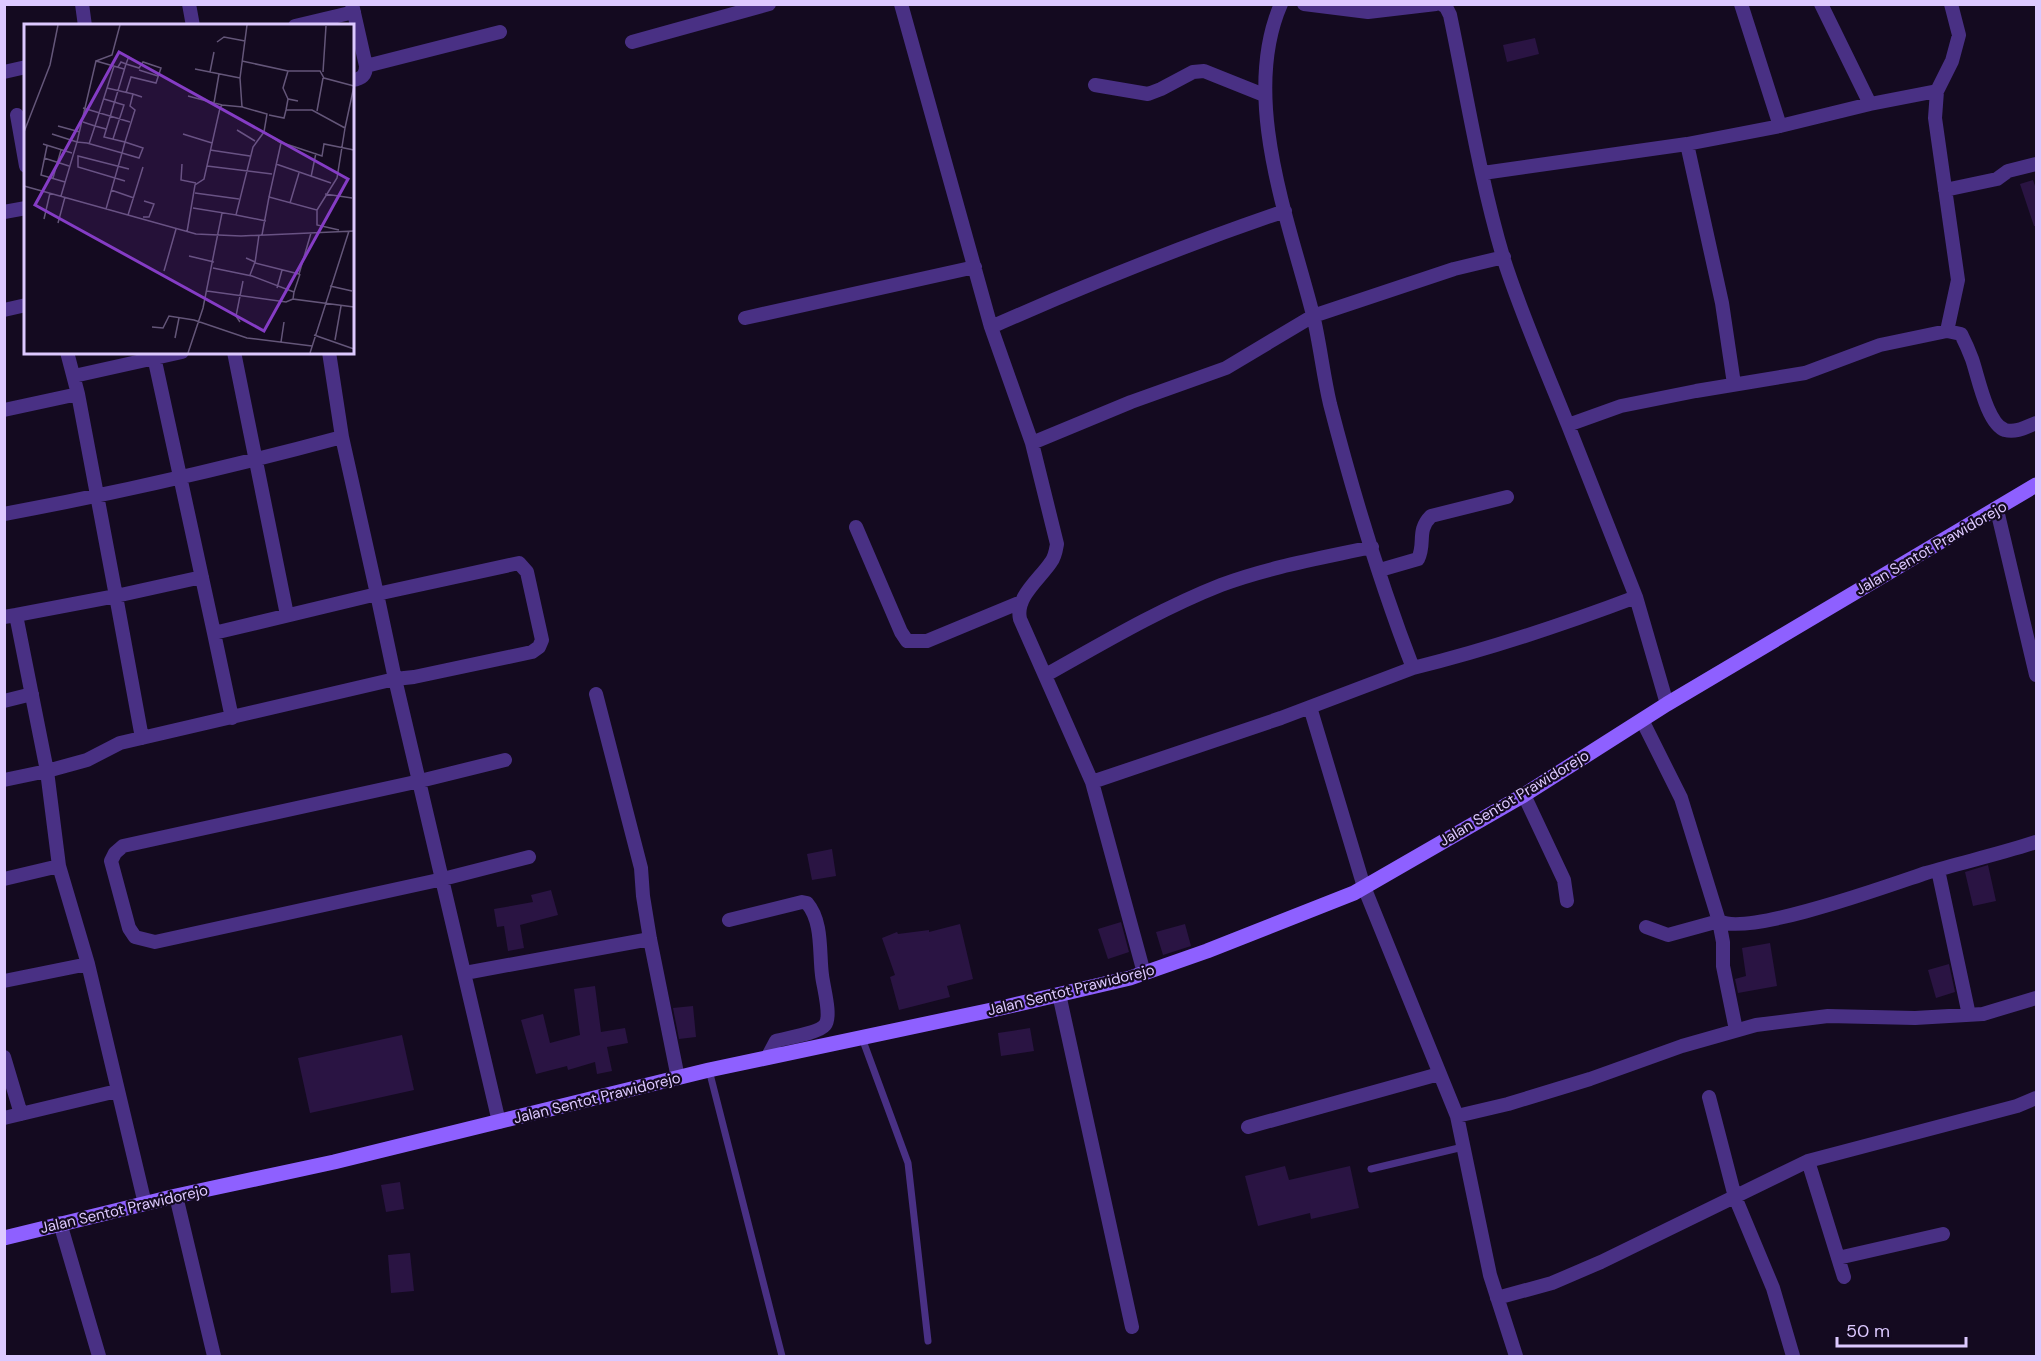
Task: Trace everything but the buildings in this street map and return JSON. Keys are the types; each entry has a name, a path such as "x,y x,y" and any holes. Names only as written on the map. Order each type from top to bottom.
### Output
{"main road":[{"name":"Jalan Sentot Prawidorejo","path":"4,1238 176,1196 334,1162 710,1070 1059,994 1144,973 1218,947 1354,893 1524,795 1667,704 2037,485"}],"street":[{"path":"82,4 86,24"},
{"path":"189,4 193,24"},
{"path":"632,42 769,4"},
{"path":"901,4 991,327 1032,444 1058,544 1053,560 1021,602 1018,610 1020,619 1092,782 1144,973"},
{"path":"1281,4 1274,21 1269,45 1264,95 1270,144 1313,316 1330,403 1372,547 1413,668"},
{"path":"1304,4 1368,12 1436,4"},
{"path":"1441,4 1446,7 1450,15 1503,257 1520,309 1636,597 1667,704"},
{"path":"1741,4 1780,126"},
{"path":"1821,4 1870,104"},
{"path":"1947,331 1958,280 1935,118 1937,91 1952,61 1959,35 1950,4"},
{"path":"301,24 353,8 366,66 366,73 354,79"},
{"path":"366,66 500,32"},
{"path":"4,72 24,67"},
{"path":"1095,86 1148,94 1193,72 1204,71 1264,95"},
{"path":"1483,173 1687,144 1937,91"},
{"path":"16,115 24,156"},
{"path":"1687,144 1722,303 1734,384"},
{"path":"1945,190 1997,179 2008,171 2037,164"},
{"path":"4,212 24,208"},
{"path":"991,327 1075,290 1212,236 1285,211"},
{"path":"1032,444 1131,402 1226,368 1313,316 1454,269 1503,257"},
{"path":"745,318 975,267"},
{"path":"4,310 24,305"},
{"path":"1568,425 1621,406 1805,372 1880,345 1947,331 1961,333 1995,422 2004,429 2018,431 2037,423"},
{"path":"68,354 78,394 142,738"},
{"path":"234,354 286,615"},
{"path":"329,354 342,437 395,679 499,1122"},
{"path":"74,376 153,355 232,718"},
{"path":"4,410 78,394"},
{"path":"4,514 97,497 342,437"},
{"path":"1380,570 1419,559 1424,524 1431,516 1507,497"},
{"path":"1997,510 2037,675"},
{"path":"855,527 907,641 927,641 1021,602"},
{"path":"1046,675 1142,621 1222,585 1290,565 1372,547"},
{"path":"4,780 87,760 120,743 395,679 532,652 539,647 542,639 527,572 519,563 214,633"},
{"path":"145,1204 88,964 59,866 47,771 32,694 10,616 202,577"},
{"path":"1092,782 1310,707 1413,668 1464,656 1545,631 1636,597"},
{"path":"4,701 32,694"},
{"path":"596,694 641,868 650,939 678,1078"},
{"path":"1310,707 1364,887 1456,1116 1490,1275 1516,1356"},
{"path":"1642,720 1681,798 1719,921 1723,942 1723,966 1736,1030"},
{"path":"505,760 420,782 123,846 115,853 111,861 129,928 135,937 155,942 443,879 529,857"},
{"path":"1524,795 1564,880 1567,901"},
{"path":"1646,927 1668,935 1719,921 1724,924 1739,925 1788,916 2037,842"},
{"path":"4,879 59,866"},
{"path":"1938,870 1970,1015"},
{"path":"729,920 802,902 810,906 814,916 821,950 821,972 828,1014 826,1022 820,1029 776,1041 768,1058"},
{"path":"465,973 650,939"},
{"path":"4,981 88,964"},
{"path":"1059,994 1132,1327"},
{"path":"1456,1116 1508,1104 1590,1079 1682,1046 1756,1025 1828,1016 1915,1018 1983,1014 2037,998"},
{"path":"4,1058 21,1114"},
{"path":"1248,1127 1439,1074"},
{"path":"4,1118 117,1091"},
{"path":"1709,1097 1735,1197 1773,1288 1793,1356"},
{"path":"1497,1298 1552,1283 1601,1262 1808,1161 1996,1112 2037,1098"},
{"path":"1808,1161 1844,1277"},
{"path":"176,1196 214,1356"},
{"path":"60,1223 99,1356"},
{"path":"1838,1258 1943,1234"}],"lane":[{"path":"862,1038 908,1163 928,1341"},
{"path":"710,1070 783,1356"},
{"path":"1371,1169 1463,1147"}]}
